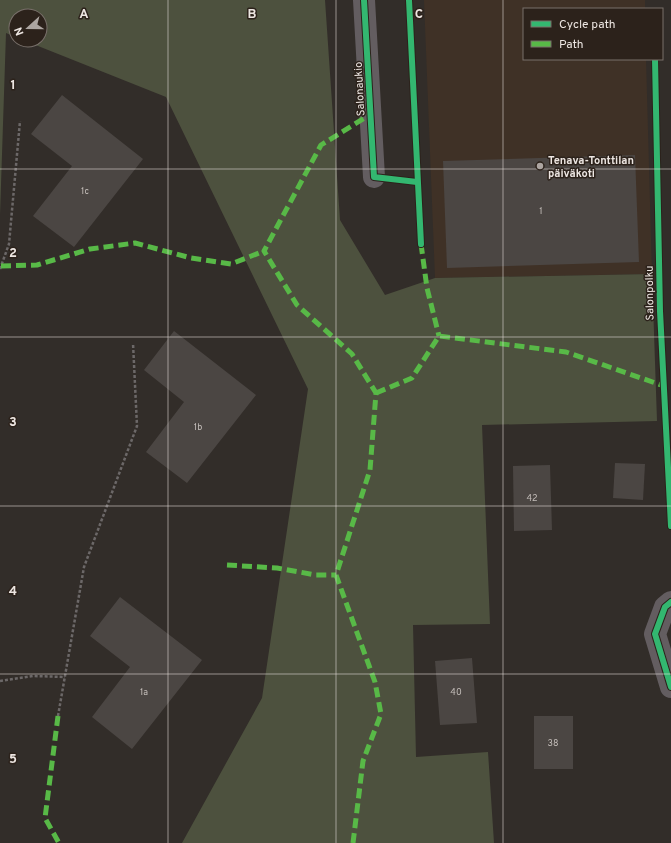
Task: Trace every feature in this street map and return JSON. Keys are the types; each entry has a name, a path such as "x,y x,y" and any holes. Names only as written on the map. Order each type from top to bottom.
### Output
{"street":[{"name":"Salonaukio","path":"364,0 374,177"},
{"path":"671,602 665,606 655,634 671,687"}],"path":[{"path":"0,269 9,244 20,121"},
{"path":"58,716 84,567 137,426 133,343"},
{"path":"0,682 33,676 65,677"}],"shaded area":[{"name":"Tenava-Tonttilan päiväkoti","path":"424,0 645,0 645,8 523,8 523,60 646,60 652,274 435,278"}],"green space":[{"path":"0,0 325,0 340,220 385,295 435,278 652,274 657,421 482,425 490,624 413,625 416,757 488,752 494,843 182,843 262,698 308,389 166,97 43,48 48,48 48,8 8,8 0,215"}],"building":[{"path":"62,95 143,159 74,247 33,216 72,166 31,134"},
{"path":"635,155 639,262 447,268 443,161"},
{"path":"174,331 256,395 187,483 146,452 184,402 144,370"},
{"path":"615,463 645,464 643,500 613,498"},
{"path":"550,465 552,530 514,531 513,466"},
{"path":"120,597 202,660 132,749 92,717 130,667 90,636"},
{"path":"472,658 477,723 440,725 435,661"},
{"path":"534,716 573,716 573,769 534,769"}],"marked path":[{"path":"353,843 363,761 381,714 375,682 336,575 370,470 376,393 352,354 297,305 264,251 321,145 371,114"},
{"path":"1,266 37,265 90,249 135,243 191,258 231,264 264,251"},
{"path":"421,244 427,288 439,336"},
{"path":"376,393 412,378 439,336 566,352 664,386"},
{"path":"227,565 277,568 316,575 336,575"},
{"path":"58,716 45,818 59,843"}],"cycle path":[{"path":"364,0 374,177 417,182"},
{"path":"409,0 421,244"},
{"name":"Salonpolku","path":"655,60 660,311 671,526"},
{"path":"671,602 665,607 655,634 671,687"}],"place":[{"name":"Tenava-Tonttilan päiväkoti","path":"540,166"}]}
